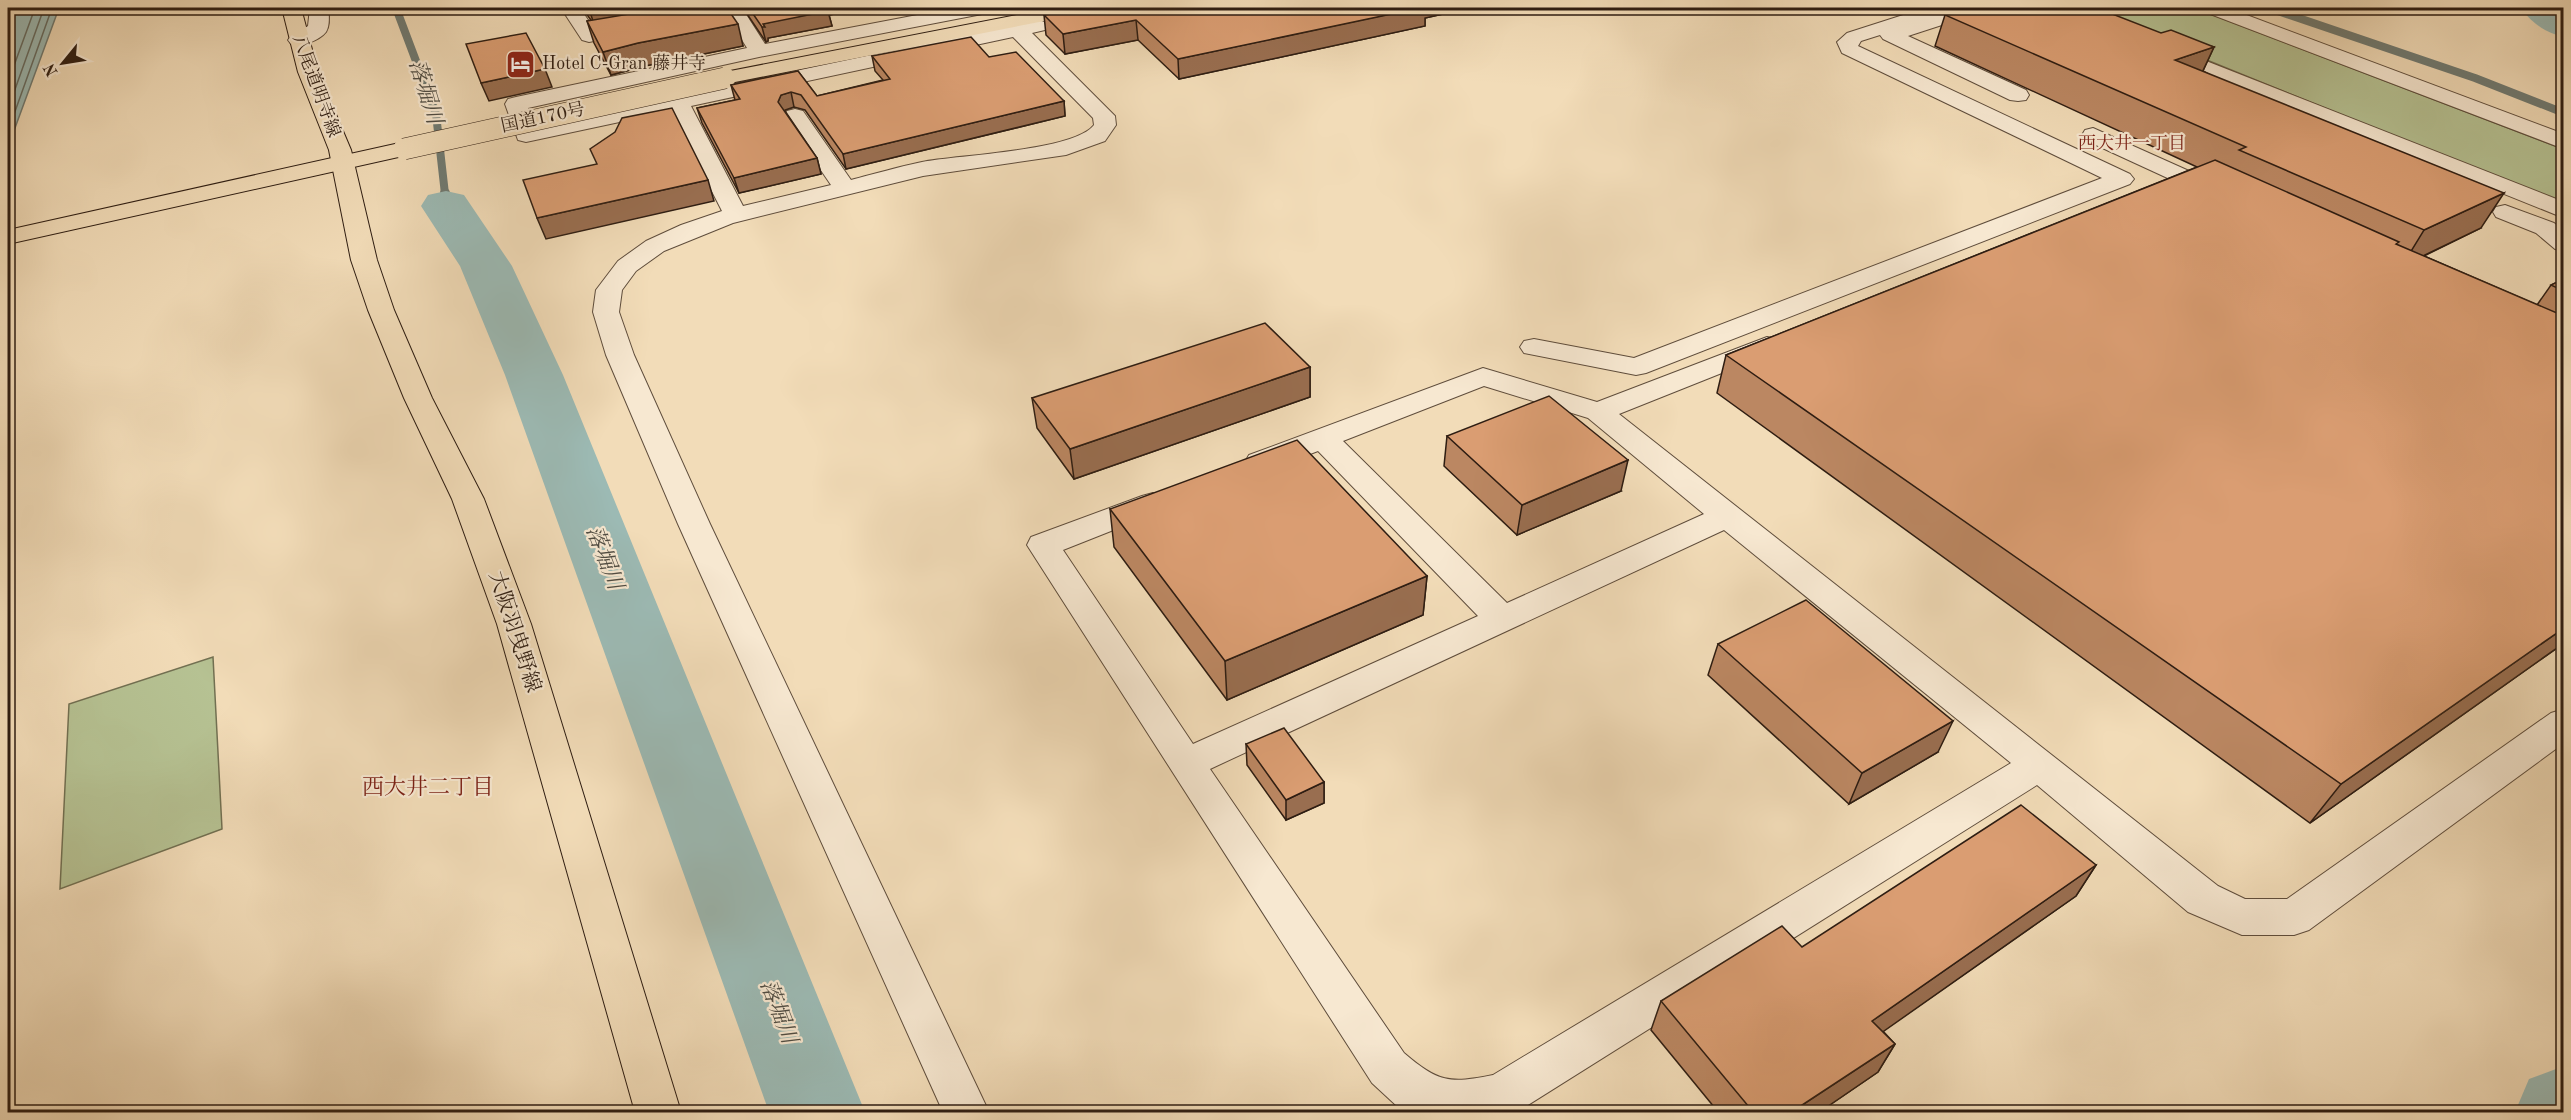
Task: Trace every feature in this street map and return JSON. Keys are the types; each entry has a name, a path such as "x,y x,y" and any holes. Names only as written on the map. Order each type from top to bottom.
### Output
{"main road":[{"name":"八尾道明寺線","path":"291,8 308,72 341,157"},
{"name":"国道170号","path":"722,74 1089,11"},
{"name":"国道170号","path":"8,223 303,165 722,74 1024,19"},
{"name":"大阪羽曳野線","path":"341,157 364,260 381,310 418,398 468,499 514,624 609,939 658,1113"},
{"name":"国道170号","path":"8,237 303,165"}],"street":[{"path":"298,40 318,28 319,8"},
{"path":"572,8 589,36 742,9 759,51"},
{"path":"982,8 759,51 516,104 526,135 678,102 1024,19 1089,11"},
{"path":"1534,347 1636,367 2122,180 1849,49 1847,42 1854,37 1943,8"},
{"path":"1976,8 1890,35 2018,95"},
{"path":"2212,8 2564,142"},
{"path":"966,1113 694,524 620,356 606,312 609,290 627,266 655,246 690,230 735,215 844,187 923,169 1058,150 1097,136 1106,125 1104,116 1024,19"},
{"path":"2145,42 2564,211"},
{"path":"2253,86 2228,96 2447,187"},
{"path":"678,102 735,215"},
{"path":"795,116 844,187"},
{"path":"2093,135 2241,203"},
{"path":"2020,244 2187,178"},
{"path":"2490,206 2557,230"},
{"path":"1598,412 1787,337"},
{"path":"1234,472 1483,377 1598,412 1729,515 2203,899 2242,917 2294,917 2564,723"},
{"path":"1323,438 1502,619"},
{"path":"1178,494 1043,545 1388,1068 1415,1092 1460,1104 1501,1096 2039,765"},
{"path":"1186,764 1729,515"}],"green space":[{"path":"2079,8 2195,8 2563,149 2563,205"},
{"path":"213,657 222,829 60,889 69,704"}],"water":[{"path":"8,8 59,8 8,147"}],"building":[{"path":"587,8 618,8 590,12"},
{"path":"665,8 727,8 738,24 603,52 587,21"},
{"path":"749,8 825,8 828,11 763,24 765,27 762,27"},
{"path":"1081,8 1420,8 1178,59 1136,20 1063,34 1044,15"},
{"path":"1969,8 2097,8 2161,33 2171,30 2214,47 2175,60 2504,193 2424,230 2239,150 2246,147 1945,15"},
{"path":"526,33 545,69 481,83 466,44"},
{"path":"971,37 989,57 1016,52 1064,101 843,154 801,95 791,92 781,95 778,102 817,158 734,178 697,108 740,99 731,85 798,71 817,96 890,79 872,56"},
{"path":"672,108 708,180 537,218 523,180 597,164 590,149 615,132 622,118"},
{"path":"2215,160 2399,242 2396,244 2564,316 2564,628 2341,784 1726,355"},
{"path":"2564,279 2564,291 2551,285"},
{"path":"1265,323 1310,367 1070,449 1032,398"},
{"path":"1549,396 1628,460 1522,505 1447,436"},
{"path":"1297,440 1427,576 1225,661 1110,509"},
{"path":"1806,600 1953,721 1862,773 1718,644"},
{"path":"1284,728 1324,782 1286,800 1246,744"},
{"path":"2021,805 2096,865 1872,1021 1895,1044 1790,1113 1754,1113 1661,1001 1782,926 1802,947"}],"waterway":[{"name":"落堀川","path":"396,8 436,114 445,194"},
{"path":"2269,8 2475,78 2564,113"},
{"path":"2541,8 2564,25"},
{"name":"落堀川","path":"445,193 446,206"},
{"name":"落堀川","path":"446,206 486,266 534,375 817,1112"}],"place":[{"name":"Hotel C-Gran 藤井寺","path":"521,64"}],"district":[{"name":"西大井一丁目","path":"2132,144"},
{"name":"西大井二丁目","path":"428,788"}]}
